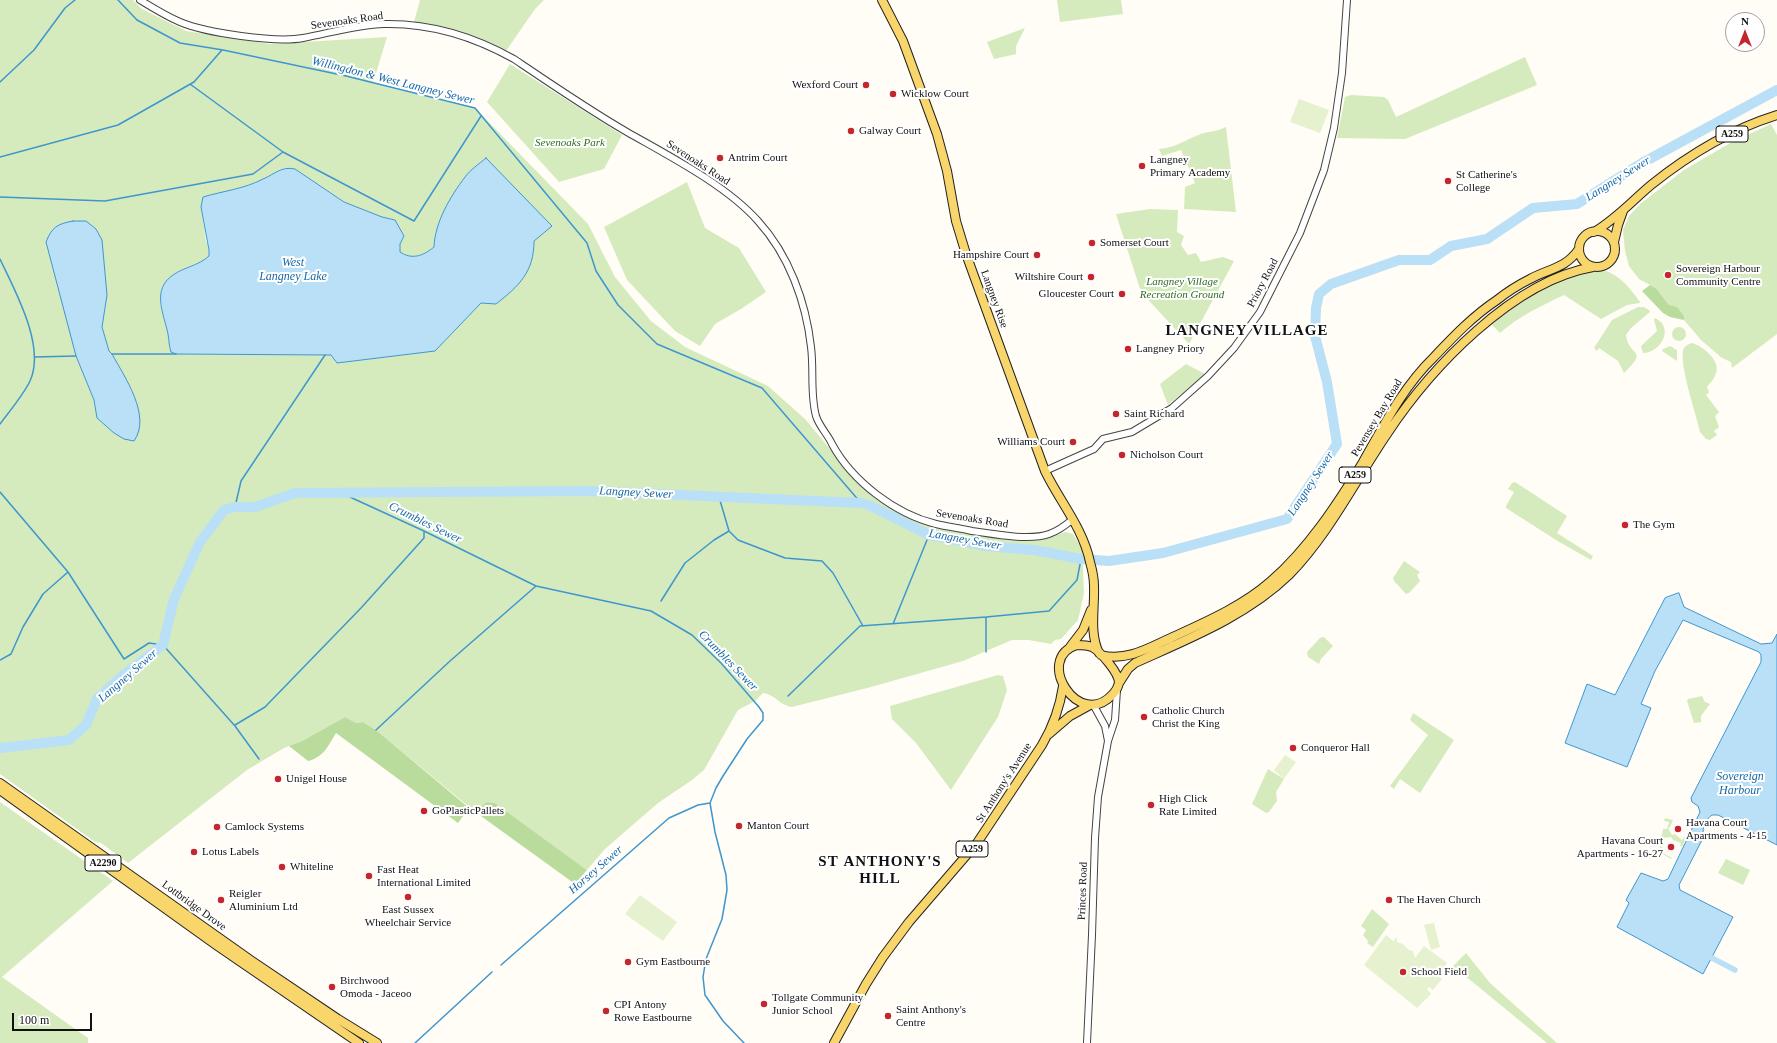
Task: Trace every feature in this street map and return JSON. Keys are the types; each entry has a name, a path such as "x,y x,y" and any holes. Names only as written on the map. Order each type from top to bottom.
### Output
{"main road":[{"name":"Langney Rise","path":"882,0 903,41 937,134 947,171 956,221 966,254 1045,471 1055,493 1082,535 1088,552 1094,586 1094,639 1100,654"},
{"name":"A259","path":"1594,232 1609,223 1652,185 1689,158 1740,130 1777,115"},
{"name":"A259","path":"1614,242 1618,225 1624,211"},
{"path":"1594,232 1606,234 1614,242 1615,251 1612,260 1604,266 1593,267 1582,260 1579,249 1582,239 1586,235 1594,232"},
{"name":"Pevensey Bay Road","path":"1100,654 1116,658 1140,652 1218,615 1246,599 1270,582 1300,553 1349,484 1392,410 1413,379 1431,359 1473,318 1496,300 1530,278 1564,264 1571,259 1579,249"},
{"name":"Pevensey Bay Road","path":"1118,687 1128,669 1135,663 1207,629 1249,606 1274,588 1300,562 1321,535 1350,495 1395,422 1421,388 1477,330 1516,300 1544,284 1574,272 1593,267"},
{"name":"Langney Rise","path":"1070,647 1083,630 1093,602"},
{"path":"1087,646 1100,654 1115,673 1118,687 1104,702 1092,705 1076,698 1063,686 1059,674 1059,666 1061,658 1070,647 1087,646"},
{"name":"St Anthony's Avenue","path":"834,1043 866,984 886,953 909,922 977,843 1047,736 1061,700 1063,686"},
{"name":"St Anthony's Avenue","path":"1047,736 1070,716 1092,705"},
{"name":"Lottbridge Drove","path":"0,782 252,961 338,1019 377,1043"},
{"name":"Lottbridge Drove","path":"0,790 216,945 359,1043"}],"street":[{"name":"Sevenoaks Road","path":"140,0 182,23 208,30 275,39 302,38 383,24 408,25 461,34 498,50 621,128 692,170 736,200 759,222 779,249 802,299 811,346 816,418 836,452 859,480 881,498 915,517 935,524 988,533 1032,537 1048,534 1064,527 1073,519"},
{"name":"Priory Road","path":"1045,471 1094,449 1103,439 1132,432 1172,408 1208,376 1234,348 1260,312 1300,233 1324,170 1335,120 1342,66 1347,0"},
{"name":"Princes Road","path":"1087,1043 1098,797 1108,741 1115,720 1118,687"},
{"name":"Princes Road","path":"1092,705 1105,726 1108,741"}],"green space":[{"path":"0,0 133,0 142,9 186,31 270,44 387,37 373,83 475,108 588,224 615,277 651,321 685,347 768,386 805,419 855,479 913,518 994,537 1039,540 1066,532 1073,534 1082,549 1084,593 1078,620 1061,639 1055,640 1051,644 1029,640 1012,640 963,661 871,687 792,707 784,705 771,695 763,693 755,701 738,710 704,770 658,803 605,849 587,870 495,803 487,802 474,811 376,730 363,722 356,723 345,717 302,741 284,748 247,770 128,863 101,843 95,842 0,774","holes":["281,169 295,169 344,202 382,217 395,220 404,236 400,244 400,252 409,256 422,255 434,247 436,230 534,241 533,252 528,269 523,277 496,304 481,303 435,351 337,363 331,355 176,354 171,352 160,303 160,296 166,282 173,275 209,256 201,207 238,189 264,179","107,295 102,327 109,351 114,433 97,418 94,400 76,356"]},
{"path":"420,0 544,0 535,9 506,51 459,31 414,22"},
{"path":"1057,0 1121,0 1123,14 1060,22"},
{"path":"1025,28 1016,46 1016,54 994,59 987,42"},
{"path":"1525,57 1537,85 1405,139 1337,138 1345,97 1351,95 1384,97 1388,100 1396,117"},
{"name":"Sevenoaks Park","path":"510,64 622,135 604,169 559,182 487,102"},
{"path":"1299,99 1329,110 1320,133 1290,122"},
{"path":"1771,124 1777,135 1777,334 1732,368 1731,362 1722,358 1701,340 1684,320 1684,316 1669,305 1656,288 1639,279 1629,266 1625,251 1623,230 1629,216 1640,204 1684,170 1732,142"},
{"path":"1226,127 1236,212 1184,209 1185,187 1195,183 1181,150 1162,156 1159,149 1170,147 1201,134"},
{"path":"687,182 705,228 739,248 766,292 715,324 700,346 675,331 627,280 604,227"},
{"name":"Langney Village Recreation Ground","path":"1150,209 1178,210 1177,232 1184,236 1181,245 1188,255 1196,253 1201,262 1223,257 1234,261 1189,344 1141,292 1116,214"},
{"path":"1604,270 1616,276 1625,283 1640,303 1627,305 1601,319 1564,295 1523,316 1500,333 1492,325 1513,305 1543,288 1575,276"},
{"path":"1650,285 1656,288 1669,305 1677,307 1684,316 1684,320 1670,317 1663,313 1642,291"},
{"path":"1638,307 1644,307 1650,312 1631,328 1626,335 1628,342 1637,356 1636,360 1624,373 1618,361 1599,348 1597,351 1594,348 1612,320"},
{"path":"1655,318 1661,322 1664,327 1665,333 1663,339 1655,349 1650,352 1643,353 1641,346 1657,331 1654,320"},
{"path":"1676,327 1682,327 1686,331 1686,337 1682,341 1676,341 1672,337 1672,331"},
{"path":"1692,343 1701,347 1714,359 1717,368 1715,377 1707,387 1709,392 1706,395 1719,412 1715,416 1719,427 1714,431 1717,435 1710,440 1706,439 1700,432 1684,368 1683,351 1686,346"},
{"path":"1670,346 1677,350 1677,361 1662,351"},
{"path":"1186,364 1205,374 1168,405 1160,384"},
{"path":"1515,482 1567,516 1557,533 1593,556 1591,560 1556,540 1506,508 1514,492 1508,489 1512,483"},
{"path":"1404,561 1420,572 1417,575 1420,581 1409,593 1406,594 1393,578"},
{"path":"1324,637 1333,646 1321,659 1319,664 1308,657 1307,652 1320,638"},
{"path":"998,675 1003,676 1007,690 998,717 951,790 916,743 892,719 890,706"},
{"path":"1702,696 1705,702 1710,704 1701,716 1701,722 1694,723 1687,701 1688,699"},
{"path":"1413,713 1454,740 1420,793 1400,779 1394,789 1390,786 1428,735 1410,720"},
{"path":"345,717 356,723 363,722 376,730 469,808 458,823 336,733 322,754 308,761 289,746 302,741"},
{"path":"1285,755 1296,762 1284,779 1274,770"},
{"path":"1268,769 1284,779 1276,792 1277,801 1269,812 1266,813 1252,804"},
{"path":"0,802 113,881 2,977 88,1038 88,1043 0,1043"},
{"path":"487,802 495,803 587,870 575,884 474,811"},
{"path":"1665,818 1673,820 1668,828 1672,835 1675,834 1682,840 1684,837 1686,838 1682,847 1680,846 1681,843 1673,840 1671,837 1663,838 1664,840 1660,846 1663,829 1667,829 1669,822 1664,821"},
{"path":"1660,846 1663,848 1661,852 1672,858 1671,859 1659,852"},
{"path":"1726,859 1750,870 1743,885 1718,873"},
{"path":"640,895 677,922 663,941 625,914"},
{"path":"1372,909 1389,924 1373,947 1367,943 1368,941 1363,935 1366,930 1361,926"},
{"path":"1434,923 1440,947 1431,950 1424,925"},
{"name":"School Field","path":"1386,935 1393,941 1397,937 1397,942 1413,951 1415,958 1424,946 1447,963 1438,975 1429,969 1442,979 1433,990 1429,987 1427,989 1431,994 1417,1008 1364,965"},
{"path":"1466,953 1490,983 1557,1043 1547,1043 1453,966"}],"water":[{"name":"West Langney Lake","path":"486,158 552,226 534,241 533,252 528,270 512,291 496,304 481,303 435,351 337,363 331,355 176,354 171,352 161,303 162,288 166,281 173,275 209,256 201,207 203,197 248,185 282,170 290,168 295,169 344,202 382,217 395,220 404,236 400,244 400,252 409,256 417,256 426,253 434,247 437,228 449,201 467,174"},
{"path":"86,221 96,229 102,240 107,295 102,327 109,351 129,385 138,408 140,420 139,431 134,441 124,439 114,433 97,418 94,400 76,356 46,242 50,233 56,227 63,223"},
{"name":"Sovereign Harbour","path":"1679,593 1684,607 1761,644 1772,643 1777,634 1777,845 1718,815 1712,815 1706,821 1703,830 1704,836 1679,885 1680,890 1733,917 1703,974 1617,927 1629,903 1626,900 1641,873 1663,881 1668,879 1700,812 1698,806 1692,802 1691,798 1761,662 1761,655 1759,652 1683,620 1655,671 1641,704 1651,708 1627,767 1565,743 1587,684 1615,695 1665,598"}],"waterway":[{"path":"0,82 34,50 65,8 75,0"},
{"name":"Willingdon & West Langney Sewer","path":"118,0 137,20 180,43 223,50 346,76 475,108 587,243 596,271 618,305 657,344 762,388 861,503"},
{"path":"0,157 118,125 194,82 222,50"},
{"path":"190,84 283,152 414,221 481,116"},
{"name":"Langney Sewer","path":"0,748 69,740 86,725 97,699 123,675 163,645 174,599 200,542 224,510 235,507 255,507 295,493 589,491 861,503 869,505 929,535 986,546 1034,550 1081,559 1109,561 1163,553 1287,519 1337,444 1327,382 1315,336 1316,308 1319,294 1331,284 1399,260 1430,260 1451,246 1487,239 1533,208 1577,204 1642,163 1777,90"},
{"path":"0,197 105,201 253,174 283,152"},
{"path":"0,259 27,319 34,352 34,367 30,381 0,424"},
{"path":"112,354 176,354"},
{"path":"235,507 241,481 325,355"},
{"path":"35,357 76,356"},
{"path":"0,492 68,572 124,659 149,643 163,645 235,726 259,759"},
{"name":"Crumbles Sewer","path":"339,492 424,531 536,586 651,611 692,635 721,663 759,707 763,713 763,720 747,739 723,776 710,803 715,832 726,875 727,890 722,919 706,959 703,977 705,995 723,1021 744,1043"},
{"path":"719,497 729,531 738,540 785,558 822,561 833,573 863,626"},
{"path":"235,725 265,707 361,608 424,538 424,531"},
{"path":"661,601 685,563 714,540 729,531"},
{"path":"893,624 929,535"},
{"path":"788,696 860,626 1049,611 1077,580 1081,559"},
{"path":"0,660 11,654 23,627 43,594 68,572"},
{"path":"376,730 450,661 536,586"},
{"path":"986,617 986,652"},
{"name":"Horsey Sewer","path":"501,965 669,818 698,805 710,803"},
{"path":"1712,958 1735,970"},
{"name":"Horsey Sewer","path":"415,1043 492,972"}],"place":[{"name":"Wexford Court","path":"866,85"},
{"name":"Wicklow Court","path":"893,94"},
{"name":"Galway Court","path":"851,131"},
{"name":"Antrim Court","path":"720,158"},
{"name":"Langney Primary Academy","path":"1142,166"},
{"name":"St Catherine's College","path":"1448,181"},
{"name":"Somerset Court","path":"1092,243"},
{"name":"Hampshire Court","path":"1037,255"},
{"name":"Sovereign Harbour Community Centre","path":"1668,275"},
{"name":"Wiltshire Court","path":"1091,277"},
{"name":"Gloucester Court","path":"1122,294"},
{"name":"Langney Priory","path":"1128,349"},
{"name":"Saint Richard","path":"1116,414"},
{"name":"Williams Court","path":"1073,442"},
{"name":"Nicholson Court","path":"1122,455"},
{"name":"The Gym","path":"1625,525"},
{"name":"Catholic Church Christ the King","path":"1144,717"},
{"name":"Conqueror Hall","path":"1293,748"},
{"name":"Unigel House","path":"278,779"},
{"name":"High Click Rate Limited","path":"1151,805"},
{"name":"GoPlasticPallets","path":"424,811"},
{"name":"Manton Court","path":"739,826"},
{"name":"Camlock Systems","path":"217,827"},
{"name":"Havana Court Apartments - 4-15","path":"1678,829"},
{"name":"Havana Court Apartments - 16-27","path":"1671,847"},
{"name":"Lotus Labels","path":"194,852"},
{"name":"Whiteline","path":"282,867"},
{"name":"Fast Heat International Limited","path":"369,876"},
{"name":"East Sussex Wheelchair Service","path":"408,897"},
{"name":"Reigler Aluminium Ltd","path":"221,900"},
{"name":"The Haven Church","path":"1389,900"},
{"name":"Gym Eastbourne","path":"628,962"},
{"name":"School Field","path":"1403,972"},
{"name":"Birchwood Omoda - Jaceoo","path":"332,987"},
{"name":"Tollgate Community Junior School","path":"764,1004"},
{"name":"CPI Antony Rowe Eastbourne","path":"606,1011"},
{"name":"Saint Anthony's Centre","path":"888,1016"}],"district":[{"name":"LANGNEY VILLAGE","path":"1247,331"},
{"name":"ST ANTHONY'S HILL","path":"880,870"}]}
